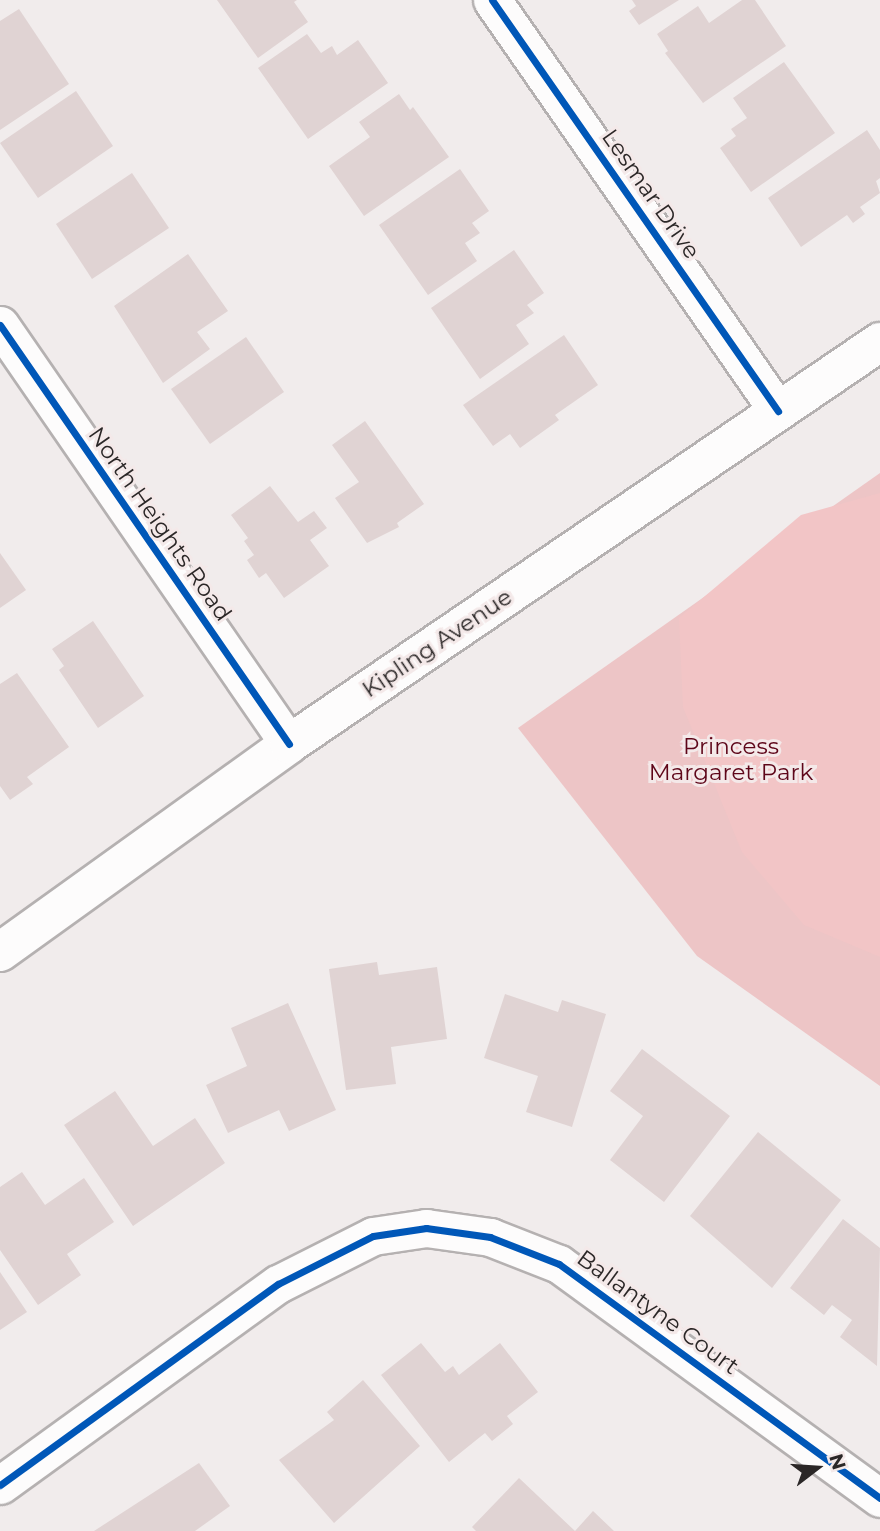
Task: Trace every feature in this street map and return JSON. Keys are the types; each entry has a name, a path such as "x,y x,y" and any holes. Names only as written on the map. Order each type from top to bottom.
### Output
{"main road":[{"name":"Kipling Avenue","path":"0,952 289,744 880,342"}],"street":[{"name":"Lesmar Drive","path":"492,0 778,411"},
{"name":"North Heights Road","path":"0,325 289,744"},
{"name":"Ballantyne Court","path":"0,1485 278,1284 373,1236 426,1228 490,1237 559,1264 880,1498"}],"green space":[{"name":"Princess Margaret Park","path":"880,473 880,1086 697,956 518,728"},
{"path":"880,493 880,957 804,925 742,852 683,707 679,618 801,515"}],"building":[{"path":"217,0 297,0 294,2 308,22 258,58"},
{"path":"632,0 679,0 639,25 629,11 636,6"},
{"path":"742,0 755,0 786,46 703,103 665,53 668,51 657,34 698,6 709,23"},
{"path":"19,9 69,84 0,130 0,21"},
{"path":"307,34 321,53 332,46 337,55 358,40 388,83 308,139 258,68"},
{"path":"784,62 835,133 751,192 720,148 736,136 731,129 747,118 733,98"},
{"path":"76,91 113,146 38,198 0,143"},
{"path":"399,94 410,110 413,107 449,157 364,216 329,166 370,137 359,122"},
{"path":"867,130 880,150 880,178 876,181 880,193 860,207 865,214 853,223 847,215 801,247 768,198"},
{"path":"460,169 489,211 472,223 480,233 465,243 477,261 428,295 379,225"},
{"path":"132,173 169,228 92,279 56,224"},
{"path":"514,250 544,293 527,305 534,313 516,325 529,344 480,379 431,308"},
{"path":"188,254 228,311 197,332 210,349 163,383 114,306"},
{"path":"564,335 598,385 555,415 559,420 520,448 510,434 493,446 463,405"},
{"path":"246,337 284,392 210,444 171,389"},
{"path":"365,421 424,504 397,523 399,527 367,543 335,498 359,482 332,445"},
{"path":"270,486 298,522 314,511 327,528 310,540 329,566 284,598 266,573 259,578 247,560 254,555 244,541 248,538 231,515"},
{"path":"0,553 26,590 0,608"},
{"path":"93,621 144,696 98,728 59,670 64,666 52,649"},
{"path":"17,673 69,747 27,777 33,784 10,800 0,786 0,684"},
{"path":"377,962 379,975 437,967 447,1039 391,1047 396,1084 346,1090 329,969"},
{"path":"505,994 558,1012 562,1000 606,1014 572,1127 526,1112 538,1076 484,1058"},
{"path":"288,1003 336,1110 289,1131 279,1110 228,1133 206,1085 247,1066 231,1028"},
{"path":"642,1049 730,1116 664,1202 610,1160 643,1116 610,1091"},
{"path":"115,1091 153,1146 195,1118 225,1163 133,1226 64,1125"},
{"path":"758,1132 841,1200 772,1288 690,1216"},
{"path":"22,1172 45,1205 84,1178 114,1222 67,1254 81,1275 38,1305 0,1250 0,1187"},
{"path":"843,1219 880,1248 877,1366 840,1337 852,1320 832,1305 824,1315 790,1288"},
{"path":"0,1272 27,1312 0,1330"},
{"path":"421,1343 445,1372 453,1366 459,1375 500,1343 538,1392 507,1416 513,1424 492,1441 485,1433 449,1462 381,1375"},
{"path":"363,1380 420,1446 334,1523 279,1460 334,1420 327,1412"},
{"path":"199,1463 230,1506 195,1531 94,1531"},
{"path":"519,1478 575,1531 476,1531 472,1527"},
{"path":"593,1511 614,1531 575,1531"}],"cycle path":[{"path":"492,0 778,411"},
{"path":"0,325 289,744"},
{"path":"0,1485 278,1284 373,1236 426,1228 490,1237 559,1264 880,1498"}]}
